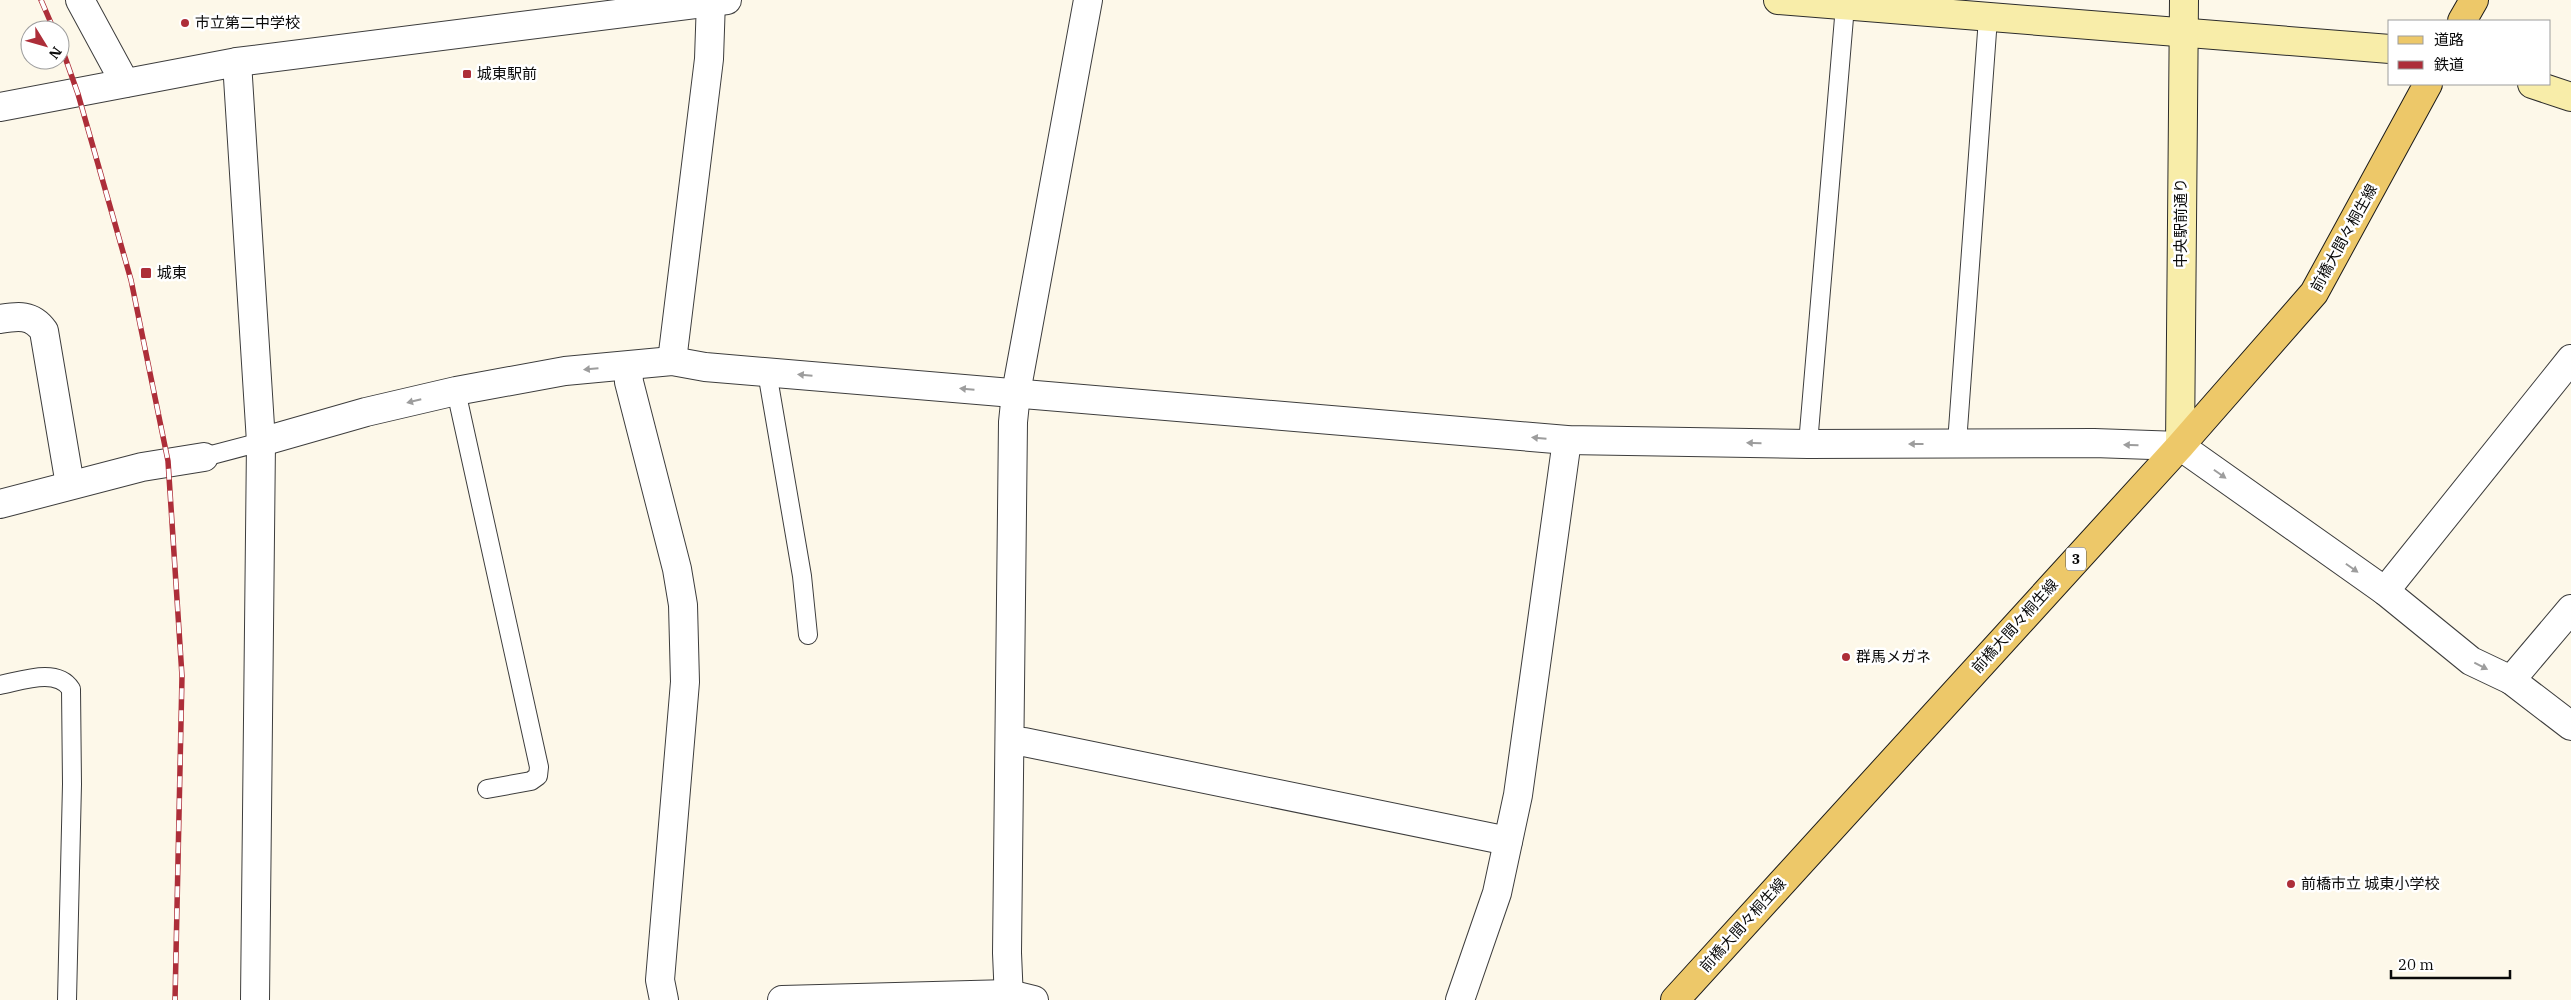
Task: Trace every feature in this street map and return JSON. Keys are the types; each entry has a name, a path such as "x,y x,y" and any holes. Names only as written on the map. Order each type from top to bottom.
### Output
{"main road":[{"path":"2463,20 2474,0"},
{"name":"前橋大間々桐生線","path":"1675,1000 2180,446 2314,293 2427,85"}],"street":[{"path":"80,0 125,84"},
{"path":"782,1000 1017,998 1010,743 1013,422 1016,393 1088,0"},
{"path":"1778,0 2388,49"},
{"name":"中央駅前通り","path":"2180,446 2182,33 2184,0"},
{"path":"0,108 237,62 716,1 672,361"},
{"path":"237,62 261,442 255,1000"},
{"path":"2535,85 2571,97"},
{"path":"0,319 16,316 28,317 38,322 44,330 70,485"},
{"path":"2385,591 2571,359"},
{"path":"261,442 456,390 565,371 672,361 767,372 1567,440 1808,444 1957,443 2180,446 2385,591 2472,661 2511,680 2571,726"},
{"path":"628,366 629,382 677,569 685,640 685,682 660,980 664,1000"},
{"path":"1460,1000 1497,893 1520,785 1567,440"},
{"path":"0,504 142,466 204,456"},
{"path":"2511,680 2571,609"},
{"path":"1010,743 1024,742 1508,842"}],"lane":[{"path":"1808,444 1844,6"},
{"path":"1957,443 1988,18"},
{"path":"767,372 802,576 808,635"},
{"path":"456,390 539,767 538,776 531,781 487,788"},
{"path":"204,456 261,442"},
{"path":"0,685 50,676 60,679 71,689 72,784 67,1000"}],"railway":[{"path":"41,0 50,20"},
{"path":"70,70 131,280 168,461 182,676 175,1000"}],"place":[{"name":"市立第二中学校","path":"185,23"},
{"name":"城東駅前","path":"467,74"},
{"name":"城東","path":"146,273"},
{"name":"群馬メガネ","path":"1846,657"},
{"name":"前橋市立 城東小学校","path":"2291,884"}]}
